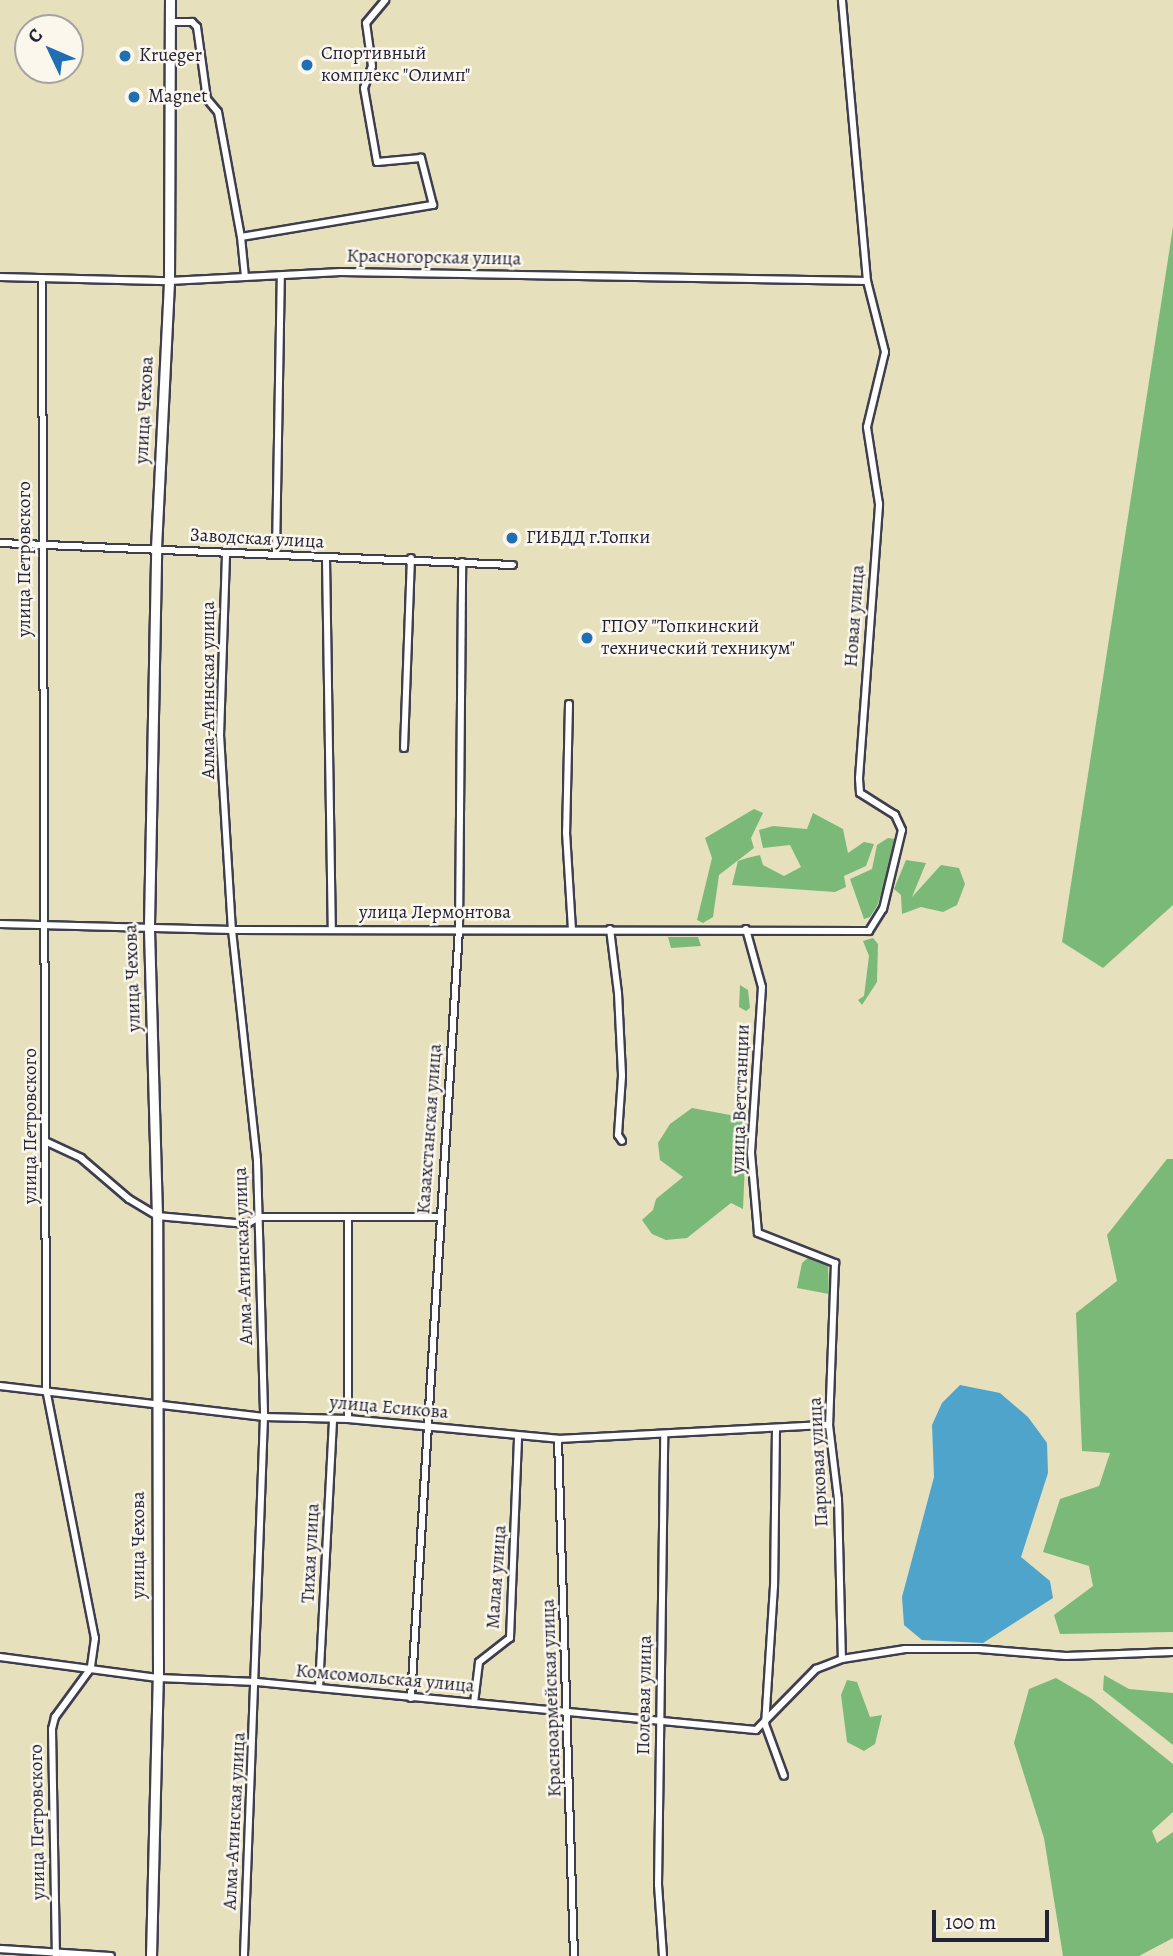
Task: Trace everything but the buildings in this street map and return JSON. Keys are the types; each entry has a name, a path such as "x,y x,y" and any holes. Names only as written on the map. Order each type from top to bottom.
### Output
{"street":[{"name":"улица Чехова","path":"151,1956 158,1678 158,1216 149,925 156,548 169,281 170,0"},
{"path":"241,237 433,205 421,158 377,162 364,88 372,66 366,23 384,0"},
{"path":"842,0 867,281"},
{"path":"170,22 192,22 197,27 207,99 218,112 241,237 245,278"},
{"name":"Красногорская улица","path":"0,277 169,281 341,271 867,281"},
{"path":"276,553 281,276"},
{"name":"улица Петровского","path":"42,278 40,546 46,925 46,1389 92,1615 92,1668 55,1717 52,1729 56,1954"},
{"name":"Новая улица","path":"867,281 885,352 867,427 879,504 859,778 860,793 895,815 902,830 883,909 869,931"},
{"name":"Заводская улица","path":"0,543 156,548 226,555 276,553 326,559 411,558 513,565"},
{"name":"Алма-Атинская улица","path":"226,555 220,735 232,930 259,1217 264,1417 257,1682 244,1956"},
{"path":"404,748 411,558"},
{"path":"326,559 332,929"},
{"name":"Казахстанская улица","path":"411,1698 459,929 462,562"},
{"path":"569,704 566,832 572,930"},
{"name":"улица Лермонтова","path":"0,924 149,925 232,930 869,931"},
{"path":"610,929 619,1020 618,1135 622,1141"},
{"name":"улица Ветстанции","path":"746,929 762,987 751,1153 758,1233 835,1263"},
{"path":"47,1142 81,1157 129,1199 158,1216 247,1224 259,1217 440,1217"},
{"path":"348,1218 348,1419"},
{"name":"Парковая улица","path":"835,1263 829,1425 838,1499 842,1659"},
{"name":"улица Есикова","path":"0,1386 46,1389 156,1406 264,1417 348,1419 558,1439 664,1434 674,1430 829,1425"},
{"name":"Тихая улица","path":"319,1688 333,1419"},
{"path":"776,1427 776,1546 765,1724 784,1776"},
{"name":"Полевая улица","path":"663,1956 658,1885 664,1434"},
{"name":"Малая улица","path":"474,1703 479,1662 510,1638 518,1437"},
{"name":"Красноармейская улица","path":"558,1439 569,1714 574,1956"},
{"path":"765,1724 816,1669 842,1659 905,1649 979,1649 1066,1656 1173,1652"},
{"name":"Комсомольская улица","path":"0,1657 158,1678 257,1682 660,1722 756,1730 765,1724"},
{"path":"0,1949 111,1956"}],"green space":[{"path":"1173,227 1173,905 1103,968 1062,942"},
{"path":"754,809 763,813 751,838 754,848 719,875 713,917 703,923 697,920 712,858 705,838"},
{"path":"813,813 843,829 848,853 864,842 874,844 866,866 844,876 846,887 835,892 732,885 738,861 747,858 760,855 763,865 784,876 801,867 790,845 763,848 759,830 773,826 807,829"},
{"path":"888,838 895,839 892,863 877,906 870,917 864,919 850,879 872,869 877,845"},
{"path":"906,860 926,863 912,897 941,865 959,868 965,884 957,905 943,912 921,907 902,914 901,895 894,889"},
{"path":"668,937 698,937 701,946 671,948"},
{"path":"873,938 878,944 877,982 862,1005 858,1000 864,996 869,956 863,941"},
{"path":"740,985 748,990 750,1008 746,1011 739,1007"},
{"path":"692,1108 747,1118 743,1209 731,1203 687,1238 666,1240 652,1234 642,1220 653,1210 656,1199 683,1177 660,1160 658,1143 670,1124"},
{"path":"1167,1159 1173,1159 1173,1632 1060,1634 1054,1615 1093,1586 1089,1566 1043,1552 1060,1499 1099,1486 1110,1453 1082,1451 1076,1313 1117,1281 1107,1235"},
{"path":"809,1257 828,1266 829,1294 797,1288 802,1263"},
{"path":"1104,1675 1129,1689 1173,1693 1173,1745 1103,1690"},
{"path":"1056,1678 1092,1699 1173,1764 1173,1812 1152,1831 1157,1843 1173,1832 1173,1938 1139,1956 1063,1956 1044,1838 1014,1743 1029,1689"},
{"path":"847,1680 857,1682 870,1717 882,1715 875,1744 864,1751 847,1742 841,1695"}],"water":[{"path":"960,1385 1000,1393 1028,1417 1047,1443 1048,1473 1021,1557 1050,1581 1053,1598 983,1643 922,1640 904,1625 902,1597 934,1477 932,1425 942,1403"}],"place":[{"name":"Krueger","path":"125,56"},
{"name":"Спортивный комплекс \"Олимп\"","path":"307,65"},
{"name":"Magnet","path":"134,97"},
{"name":"ГИБДД г.Топки","path":"512,538"},
{"name":"ГПОУ \"Топкинский технический техникум\"","path":"587,638"}]}
